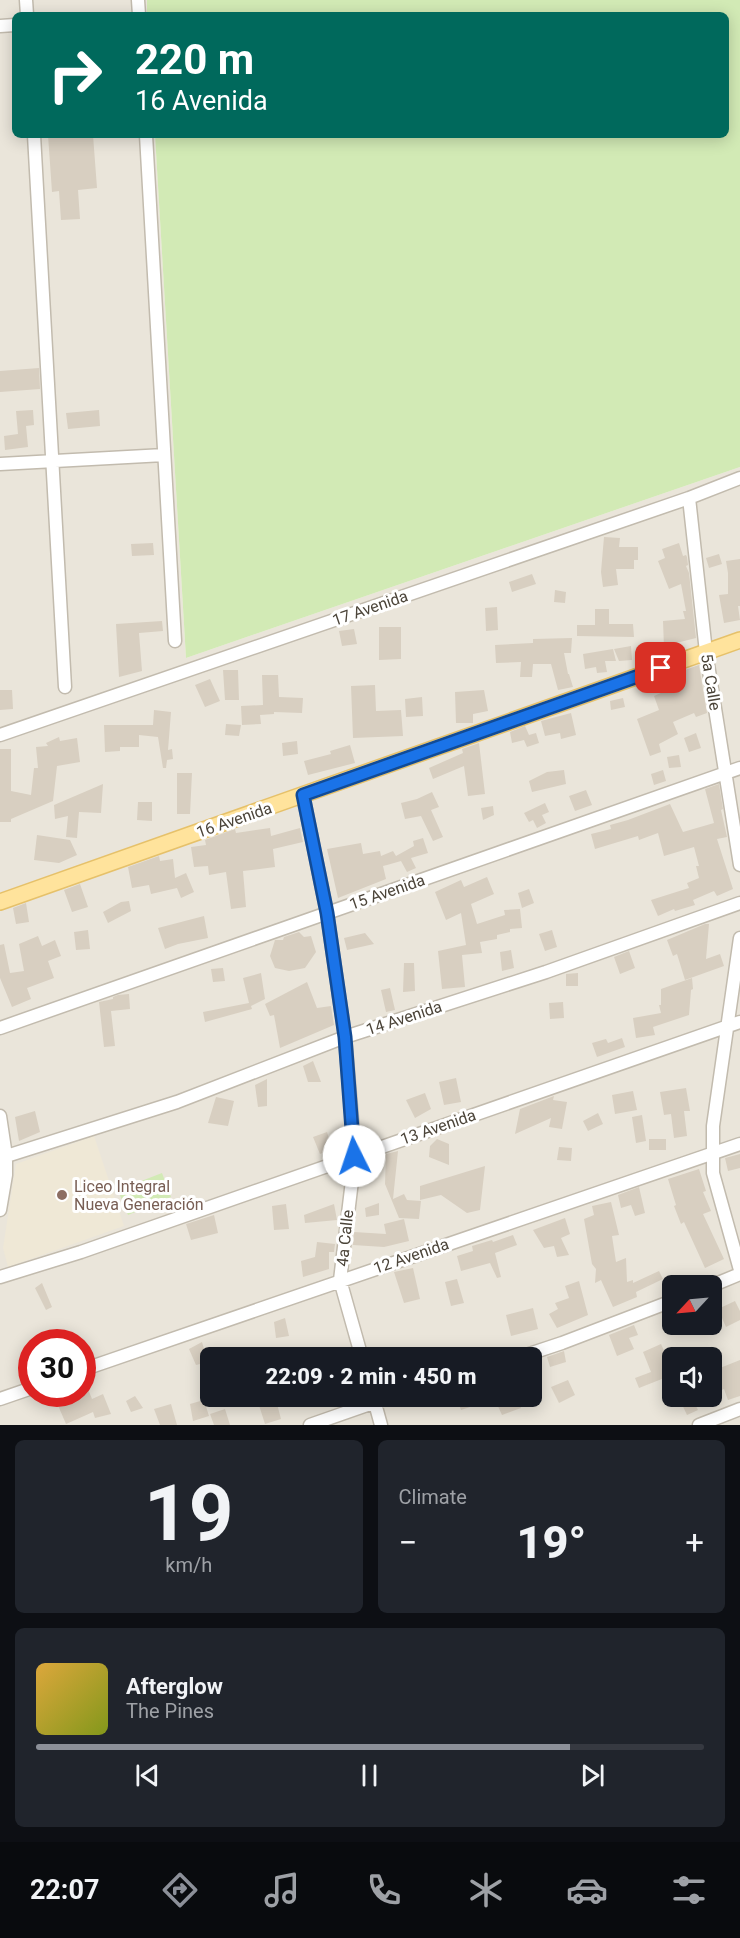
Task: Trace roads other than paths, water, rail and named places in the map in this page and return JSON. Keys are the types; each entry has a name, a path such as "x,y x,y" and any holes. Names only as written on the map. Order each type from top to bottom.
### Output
{"main road":[{"name":"16 Avenida","path":"0,902 740,640"}],"street":[{"path":"34,138 65,687"},
{"path":"146,138 175,641"},
{"path":"0,464 164,455"},
{"name":"17 Avenida","path":"0,735 688,498 740,478"},
{"name":"5a Calle","path":"688,498 706,652 740,865"},
{"name":"15 Avenida","path":"0,1028 740,768"},
{"name":"4a Calle","path":"303,795 327,913 345,1037 354,1156 340,1280 359,1347"},
{"name":"14 Avenida","path":"3,1157 177,1102 345,1037 546,972 740,903"},
{"path":"722,1281 740,1272 713,1173 713,1126 740,938"},
{"name":"13 Avenida","path":"0,1277 81,1252 740,1023"},
{"path":"0,1116 6,1175 0,1210"},
{"name":"12 Avenida","path":"96,1365 740,1144"},
{"path":"542,1350 662,1306"},
{"path":"0,1399 18,1393"},
{"path":"310,1425 356,1407"},
{"path":"376,1407 381,1425"},
{"path":"699,1425 740,1409"}],"place":[{"name":"Liceo Integral Nueva Generación","path":"62,1195"}]}
